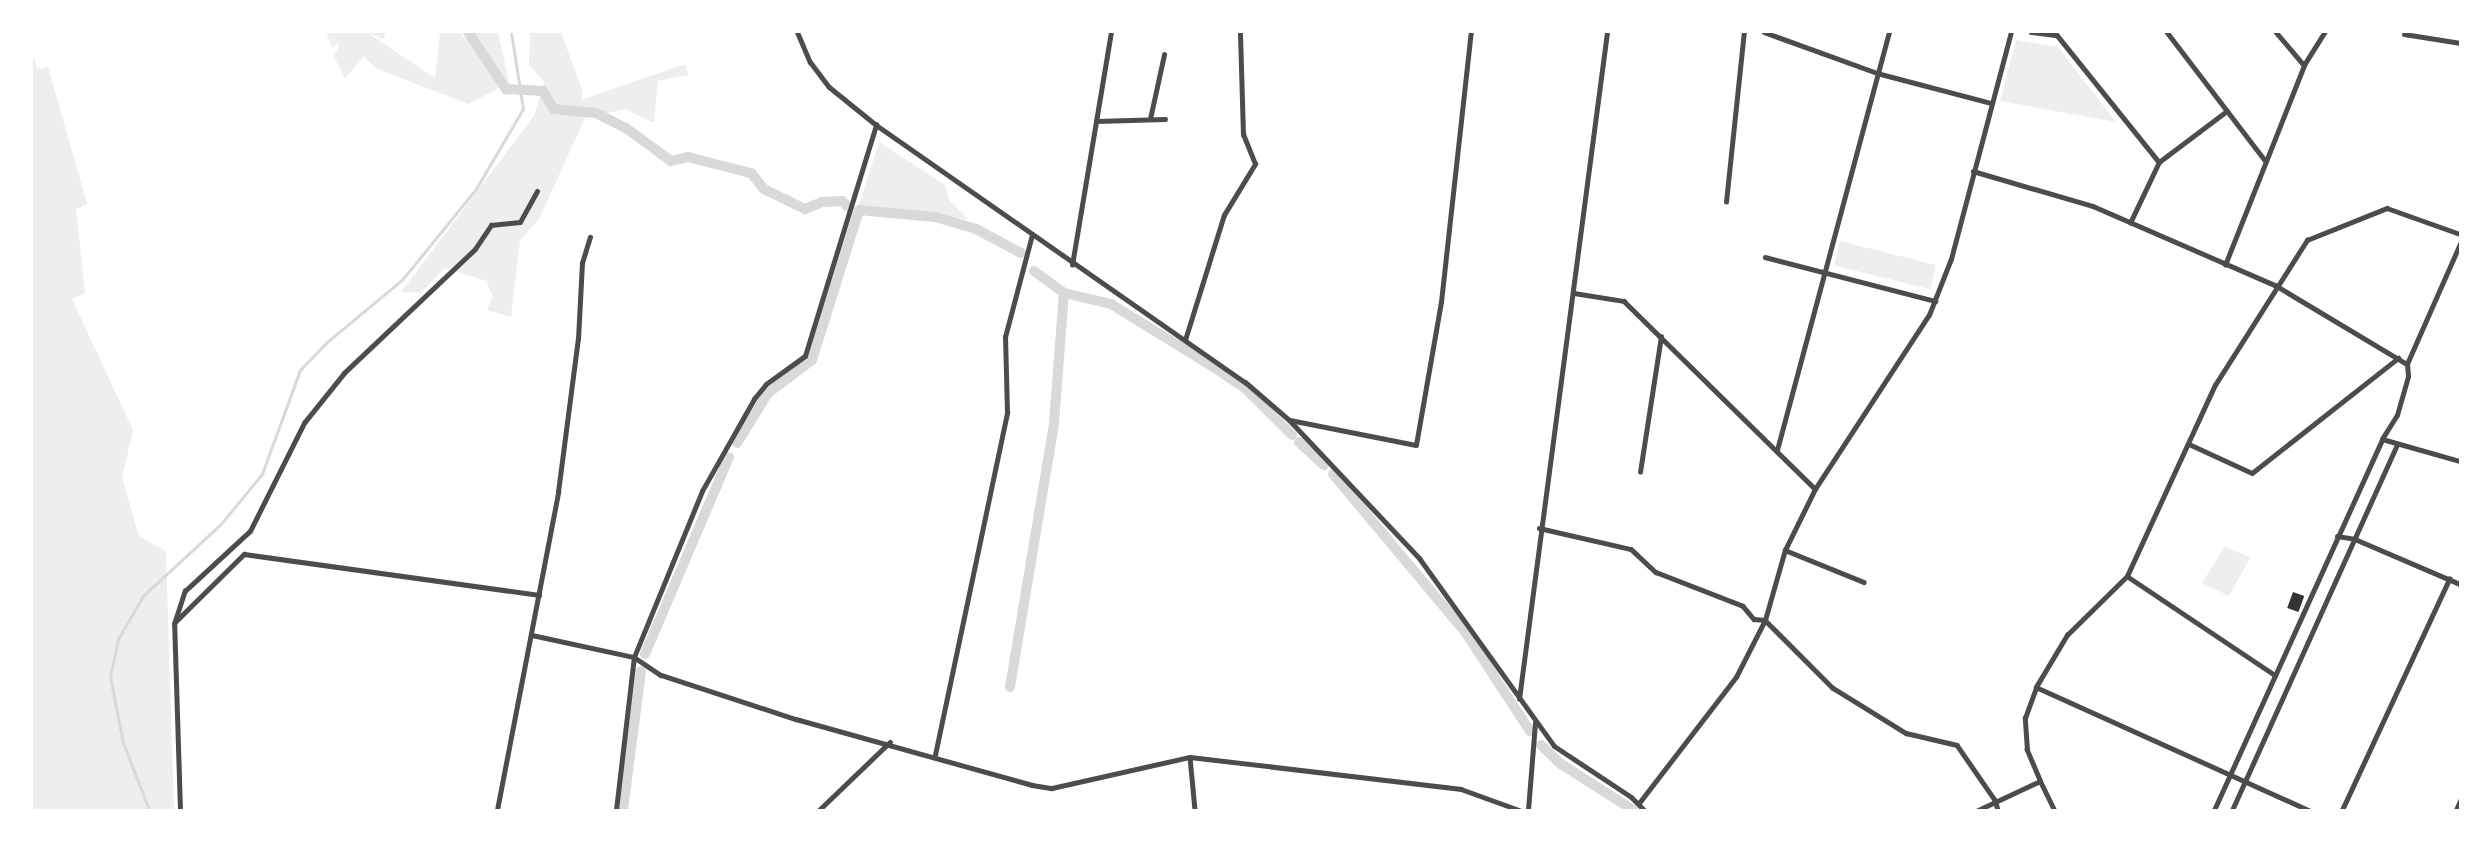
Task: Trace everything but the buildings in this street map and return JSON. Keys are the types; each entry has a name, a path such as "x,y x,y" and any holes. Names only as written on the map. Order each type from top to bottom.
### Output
{"street":[{"path":"797,32 810,62 829,87 876,125 1072,265 1245,382 1289,420 1419,558 1535,723 1567,758 1639,803 1644,810"},
{"path":"1072,265 1111,32"},
{"path":"1185,340 1224,215 1255,164 1243,135 1240,32"},
{"path":"1289,420 1416,444 1441,302 1471,32"},
{"path":"1518,699 1607,32"},
{"path":"1726,202 1744,32"},
{"path":"1764,32 1877,73 1991,103"},
{"path":"1777,450 1889,32"},
{"path":"1639,803 1736,677 1765,620 1785,550 1815,489 1935,301 1951,259 2011,32"},
{"path":"2031,32 2057,33 2159,162"},
{"path":"2167,32 2265,160"},
{"path":"2276,32 2304,65"},
{"path":"2225,265 2304,65 2323,33"},
{"path":"2404,34 2460,43"},
{"path":"1150,119 1164,55"},
{"path":"2130,223 2159,162 2227,111"},
{"path":"1096,121 1165,119"},
{"path":"616,810 634,657 702,491 766,384 805,356 876,125"},
{"path":"1973,171 2093,206 2275,285 2407,364"},
{"path":"180,810 174,624 186,591 250,531 304,424 344,373 475,249 491,225 520,222 537,191"},
{"path":"2054,810 2027,750 2025,718 2036,687 2067,635 2127,576 2215,385 2275,285 2307,240 2387,208 2460,234"},
{"path":"935,755 1007,412 1005,337 1032,235"},
{"path":"497,810 539,595 579,339 582,263 590,237"},
{"path":"2214,810 2382,439 2397,415 2408,377 2407,364 2460,244"},
{"path":"1765,257 1935,301"},
{"path":"1574,293 1624,301 1815,489"},
{"path":"1640,472 1661,336"},
{"path":"2189,444 2252,473 2398,358"},
{"path":"2382,439 2460,461"},
{"path":"2232,810 2397,444"},
{"path":"1539,528 1631,549 1656,572 1743,606 1754,619 1765,620 1833,688 1906,733 1957,745 1995,800 1997,810"},
{"path":"2337,537 2355,539 2460,584"},
{"path":"1785,550 1864,582"},
{"path":"174,624 244,554 539,595"},
{"path":"2127,576 2275,675"},
{"path":"2342,810 2449,579"},
{"path":"532,635 634,657 662,675 796,719 890,742 1052,788 1190,757 1461,789 1519,810"},
{"path":"2036,687 2308,810"},
{"path":"1528,810 1535,723"},
{"path":"819,810 890,742"},
{"path":"1190,757 1195,810"},
{"path":"1978,810 2040,781"},
{"path":"2456,810 2460,803"}],"shaded area":[{"path":"326,32 387,32 383,39 368,33 435,78 440,32 458,32 472,44 475,32 498,32 512,96 499,88 469,104 377,69 364,57 345,78 334,57 340,42 332,47"},
{"path":"530,32 561,32 583,93 581,100 685,64 688,75 658,81 654,123 625,109 585,118 539,219 520,241 511,317 487,310 493,296 486,281 444,268 421,293 401,292 534,116 544,82 529,65"},
{"path":"2016,40 2058,47 2116,122 2000,101"},
{"path":"32,50 37,69 48,67 87,204 76,209 85,293 72,299 133,430 122,478 139,536 166,551 174,810 32,810"},
{"path":"879,142 945,185 949,200 969,220 859,205"},
{"path":"1840,241 1936,265 1930,289 1834,265"},
{"path":"2225,546 2250,558 2229,596 2202,583"}],"waterway":[{"path":"468,32 506,89 543,91 554,109 596,113 626,128 671,161 688,157 751,173 764,189 805,209 822,202 842,201 848,207"},
{"path":"149,810 123,743 110,677 118,639 143,596 221,524 262,474 300,370 326,343 402,280 476,189 523,109 511,32"},
{"path":"737,443 768,393 812,360 859,210 935,217 976,229 1021,253"},
{"path":"1034,271 1064,293 1111,304 1215,368 1246,389 1292,435"},
{"path":"1010,687 1054,423 1064,293"},
{"path":"1299,442 1324,465"},
{"path":"645,654 729,457"},
{"path":"1333,474 1466,633 1530,731"},
{"path":"623,810 641,671"},
{"path":"1541,745 1561,764 1633,810"}]}
